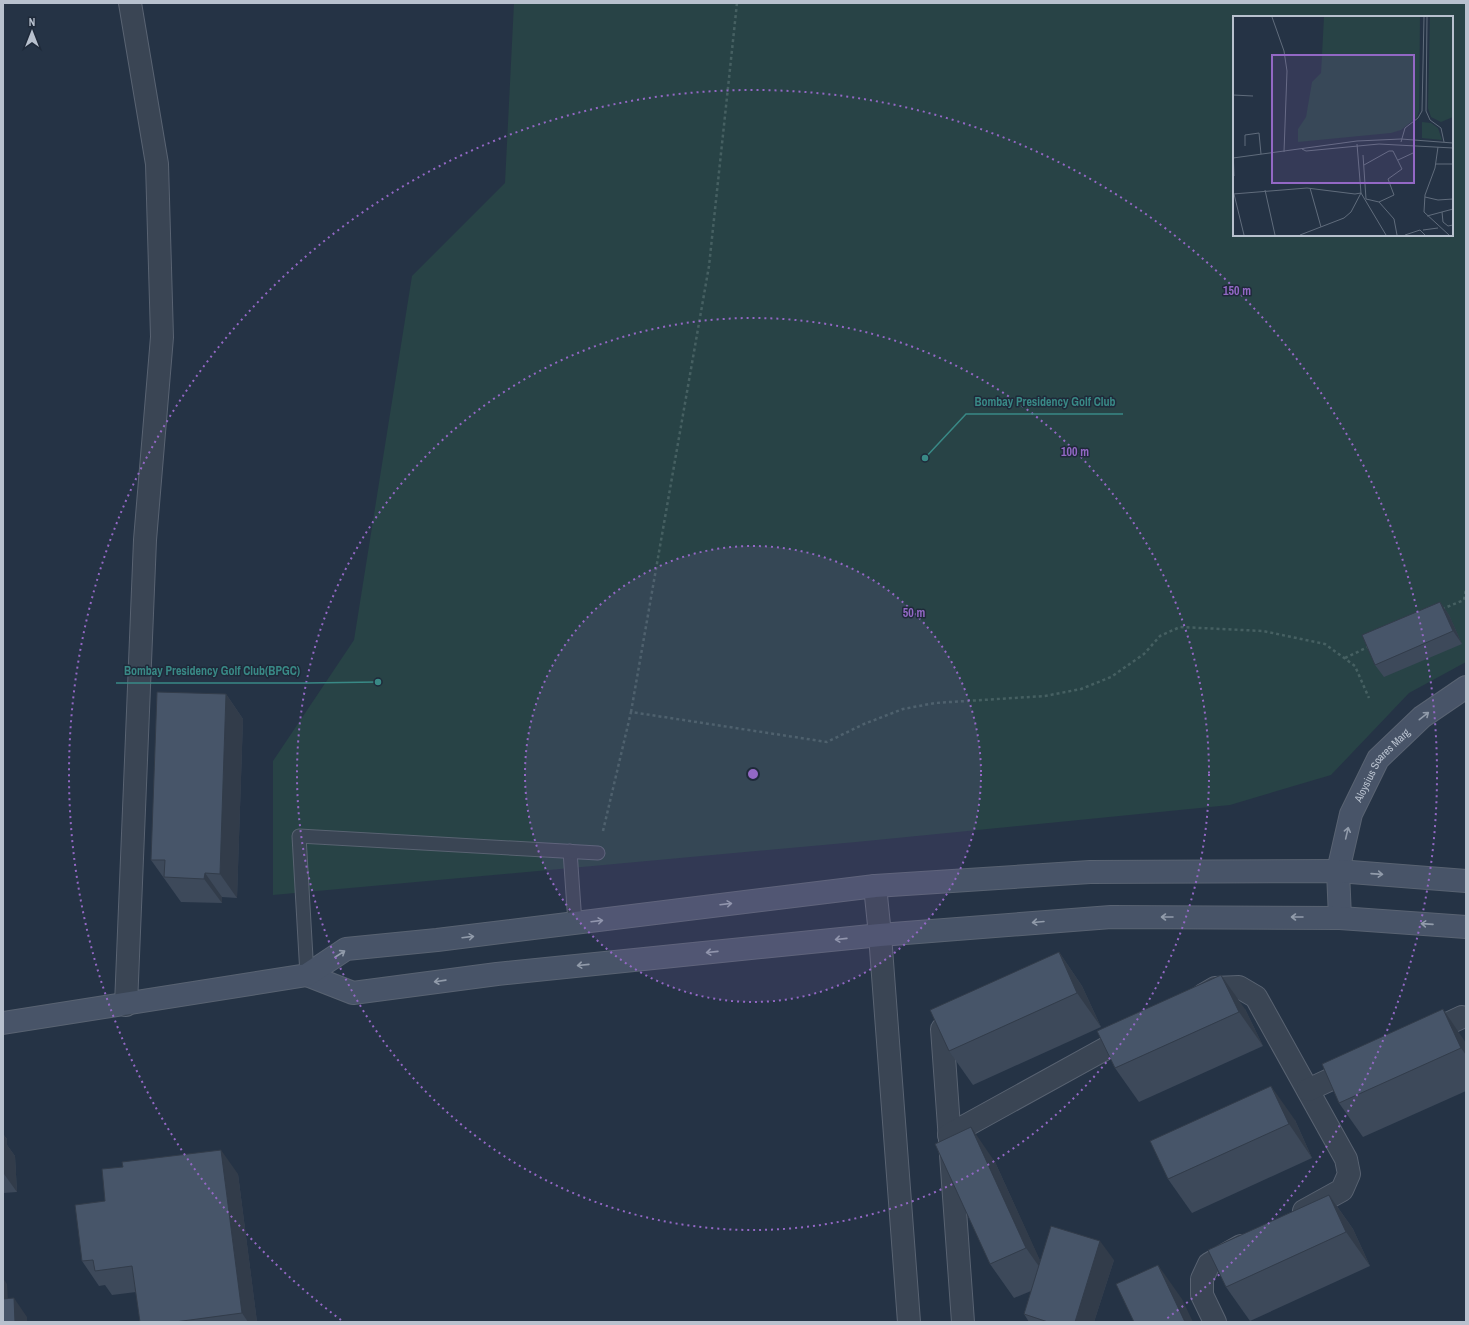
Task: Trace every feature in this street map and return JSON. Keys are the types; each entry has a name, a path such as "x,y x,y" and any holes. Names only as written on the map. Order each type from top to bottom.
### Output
{"main road":[{"name":"Aloysius Soares Marg","path":"1340,918 1338,871 1351,814 1378,759 1422,717 1466,687"},
{"path":"3,1023 307,975 346,950 875,886 1090,872 1338,871 1466,881"},
{"path":"307,975 353,993 497,974 880,935 1111,917 1340,918 1466,928"}],"street":[{"path":"126,1004 145,540 162,337 157,164 130,3"},
{"path":"875,886 909,1322"},
{"path":"1188,1004 1216,988 1238,987 1256,997 1346,1158 1349,1174 1342,1190 1289,1220"},
{"path":"1406,1043 1462,1017"},
{"path":"949,1135 1152,1023"},
{"path":"942,1029 964,1322"},
{"path":"1308,1090 1371,1060"},
{"path":"1215,1322 1202,1295 1202,1279 1209,1264 1256,1238"}],"lane":[{"path":"307,975 299,836 570,850 598,853"},
{"path":"570,850 575,923"}],"path":[{"path":"598,853 631,712 709,266 737,3"},
{"path":"1439,610 1464,600 1466,589"},
{"path":"631,712 826,742 864,724 903,709 935,703 1044,696 1082,689 1111,677 1144,654 1160,636 1180,627 1262,631 1325,644 1355,666 1369,698"},
{"path":"1345,658 1372,644"}],"green space":[{"path":"514,3 1466,3 1466,662 1409,693 1331,775 1230,805 856,842 273,895 273,761 354,640 412,276 505,183"}],"building":[{"path":"1440,602 1453,631 1375,665 1362,635"},
{"path":"157,692 226,694 220,874 205,873 204,879 164,877 165,860 151,860"},
{"path":"1059,952 1077,993 949,1051 930,1010"},
{"path":"1221,975 1239,1012 1115,1068 1097,1031"},
{"path":"1443,1009 1461,1048 1339,1103 1322,1064"},
{"path":"1271,1086 1289,1124 1168,1179 1150,1141"},
{"path":"971,1127 1026,1248 990,1264 935,1144"},
{"path":"221,1150 242,1313 175,1322 140,1322 132,1266 95,1271 93,1260 82,1261 75,1205 105,1201 102,1169 123,1167 122,1162"},
{"path":"1329,1195 1346,1232 1226,1287 1208,1250"},
{"path":"1051,1226 1100,1241 1075,1322 1048,1322 1024,1314"},
{"path":"1158,1265 1185,1322 1134,1322 1116,1284"},
{"path":"14,1298 15,1322 3,1322 3,1299"}],"place":[{"name":"Bombay Presidency Golf Club","path":"925,458"},
{"name":"Bombay Presidency Golf Club(BPGC)","path":"378,682"}]}
